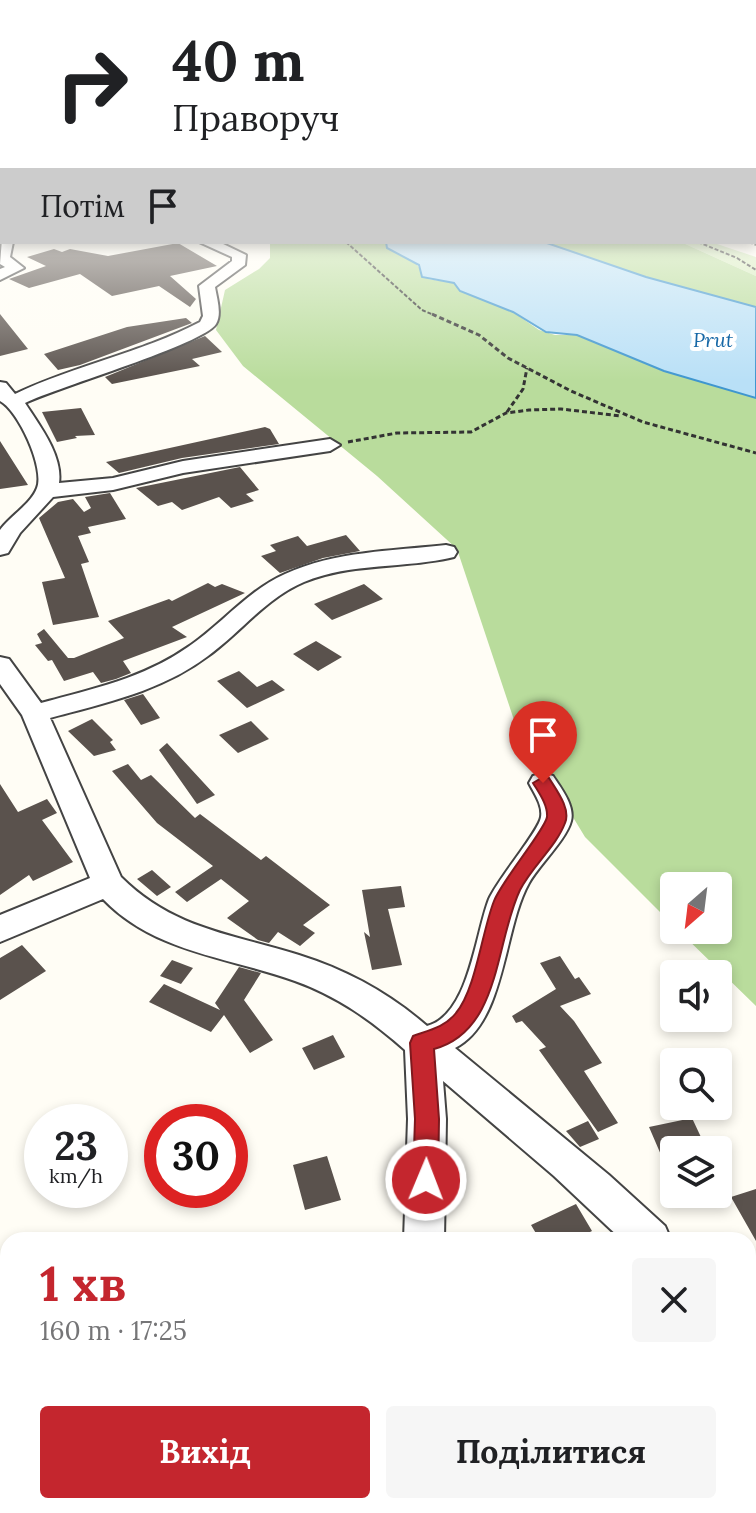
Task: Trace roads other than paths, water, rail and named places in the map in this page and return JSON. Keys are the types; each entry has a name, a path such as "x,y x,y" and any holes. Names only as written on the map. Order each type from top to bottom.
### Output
{"street":[{"path":"0,275 16,268 3,259 3,244"},
{"path":"0,548 11,530 47,491 50,472 47,460 5,395 136,356 207,325 211,316 207,286 240,262 239,255 213,244"},
{"path":"47,491 113,484 183,467 330,445"},
{"path":"35,714 168,670 200,650 273,588 297,576 328,568 446,552"},
{"path":"1,669 35,714 108,884 139,915 216,947 301,969 385,1011 524,1124 642,1232"},
{"path":"422,1043 446,1036 465,1020 476,997 505,900 516,877 556,821 556,807 543,783"},
{"path":"0,929 108,884"},
{"path":"422,1043 427,1119 424,1232"}],"water":[{"name":"Prut","path":"386,244 550,244 646,277 756,307 756,398 664,371 577,335 546,332 513,312 460,291 454,283 422,277 419,265 387,248"}]}
